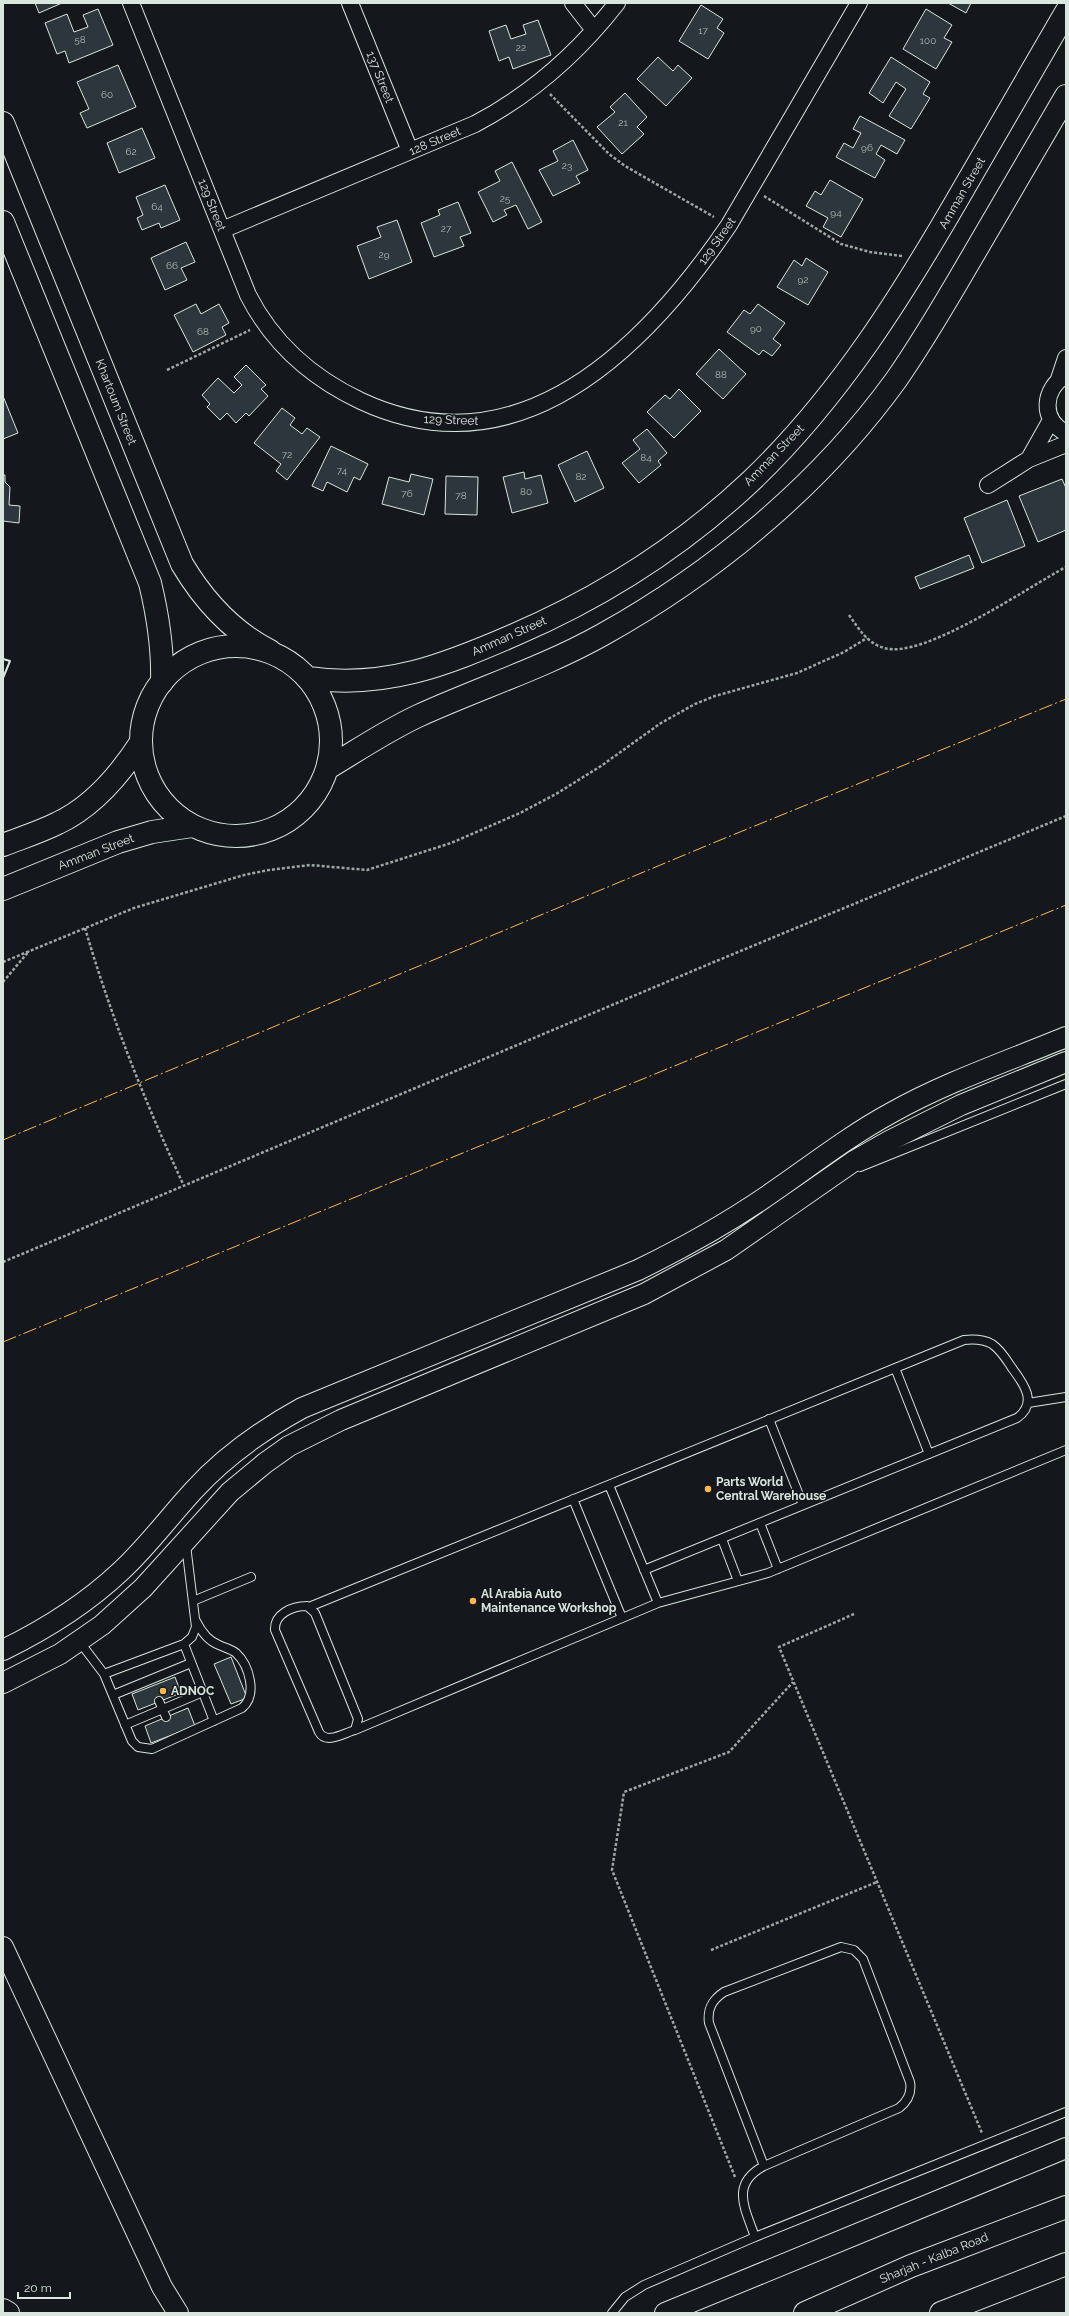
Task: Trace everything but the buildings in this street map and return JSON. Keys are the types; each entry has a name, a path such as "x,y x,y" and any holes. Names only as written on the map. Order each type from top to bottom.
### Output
{"main road":[{"name":"Amman Street","path":"308,678 334,682 358,682 408,675 434,668 535,626 608,587 646,564 717,511 781,450 838,384 865,349 923,260 1066,12"},
{"path":"328,768 416,717 563,656 602,635 679,587 750,534 782,506 813,477 870,414 920,346 1066,96"},
{"name":"Khartoum Street","path":"3,123 182,564 193,582 220,615 248,639 290,662 308,678 322,698 330,720 332,744 328,768 318,790 304,808 285,823 262,833 239,836 215,834 192,826"},
{"path":"3,222 150,583 160,630 163,653 162,682"},
{"path":"192,826 175,814 157,794 150,782 144,762 141,742 144,721 150,700 162,682 179,666 207,651 222,647 246,646 270,651"},
{"path":"3,846 59,823 77,811 109,783 127,764 141,742"},
{"name":"Amman Street","path":"3,889 118,842 152,832 192,826"},
{"name":"Sharjah - Kalba Road","path":"805,2313 911,2266 1066,2207"},
{"path":"941,2313 1066,2264"},
{"path":"3,2310 8,2313"}],"street":[{"name":"129 Street","path":"131,3 248,295 264,323 278,341 309,370 348,395 371,406 395,414 436,421 479,422 502,418 546,403 586,380 641,331 686,284 729,225 859,3"},
{"name":"137 Street","path":"350,3 410,151"},
{"path":"573,3 594,30"},
{"name":"128 Street","path":"222,230 474,124 514,102 540,83 594,30 616,3"},
{"path":"1066,358 1062,377 1050,390 1047,403 1052,420 1066,433"},
{"path":"1029,459 1052,420"},
{"path":"988,485 1029,459 1066,444"},
{"path":"3,1650 55,1623 102,1589 140,1553 213,1470 256,1435 279,1420 302,1408 645,1267 737,1216 831,1150 891,1113 919,1098 1066,1037"},
{"path":"3,1683 39,1665 80,1641 123,1607 230,1492 265,1462 289,1446 341,1420 644,1294 726,1250 854,1161 931,1120 1006,1086 1066,1062"},
{"path":"3,1948 162,2287 178,2313"},
{"path":"665,2313 1066,2148"}],"lane":[{"path":"833,1176 901,1152 1066,1084"},
{"path":"644,1570 1017,1418 1022,1415 1028,1403 1027,1391 998,1349 982,1340 964,1340 310,1607 300,1607 281,1614 276,1621 275,1630 320,1735 328,1739 355,1730 658,1603 778,1569 1066,1450"},
{"path":"896,1368 929,1454"},
{"path":"1028,1403 1066,1397"},
{"path":"769,1419 803,1505"},
{"path":"609,1485 658,1603"},
{"path":"573,1499 622,1618"},
{"path":"760,1523 778,1569"},
{"path":"722,1539 738,1581"},
{"path":"104,1674 184,1644 192,1637 196,1621 185,1540"},
{"path":"193,1601 250,1577"},
{"path":"310,1607 315,1613 357,1715 358,1722 355,1730"},
{"path":"80,1641 104,1674 132,1741 142,1749 152,1749 175,1737 214,1721 246,1704 251,1695 251,1685 239,1656 230,1649 211,1641 196,1621"},
{"path":"184,1644 214,1721"},
{"path":"113,1695 151,1683 191,1663"},
{"path":"125,1725 164,1713 203,1692"},
{"path":"159,1701 164,1713"},
{"path":"755,2237 741,2194 747,2180 752,2174 764,2166 899,2108 908,2099 911,2088 910,2082 863,1959 854,1950 841,1947 724,1992 709,2008 709,2023 764,2166"},
{"path":"612,2313 625,2297 637,2288 755,2237 1066,2112"}],"path":[{"path":"540,83 608,154 625,166 729,225"},
{"path":"751,188 842,244 870,252 923,260"},
{"path":"167,370 264,323"},
{"path":"849,615 867,638 884,648 895,650 917,646 962,627 1066,567"},
{"path":"3,962 134,908 244,875 269,870 310,866 367,870 451,843 520,813 556,794 601,766 660,723 695,704 715,696 797,673 844,652 867,638"},
{"path":"3,1262 714,962 1066,816"},
{"path":"85,928 99,976 133,1070 184,1186"},
{"path":"3,982 30,951"},
{"path":"854,1614 778,1647 987,2144"},
{"path":"741,2194 612,1870 624,1792 730,1752 793,1682"},
{"path":"711,1950 877,1882"}],"wall":[{"path":"3,659 10,661 3,678"}],"power":[{"path":"3,1140 713,843 1066,699"},
{"path":"3,1342 1066,905"}],"place":[{"name":"Parts World Central Warehouse","path":"708,1489"},
{"name":"Al Arabia Auto Maintenance Workshop","path":"473,1601"},
{"name":"ADNOC","path":"163,1691"}]}
